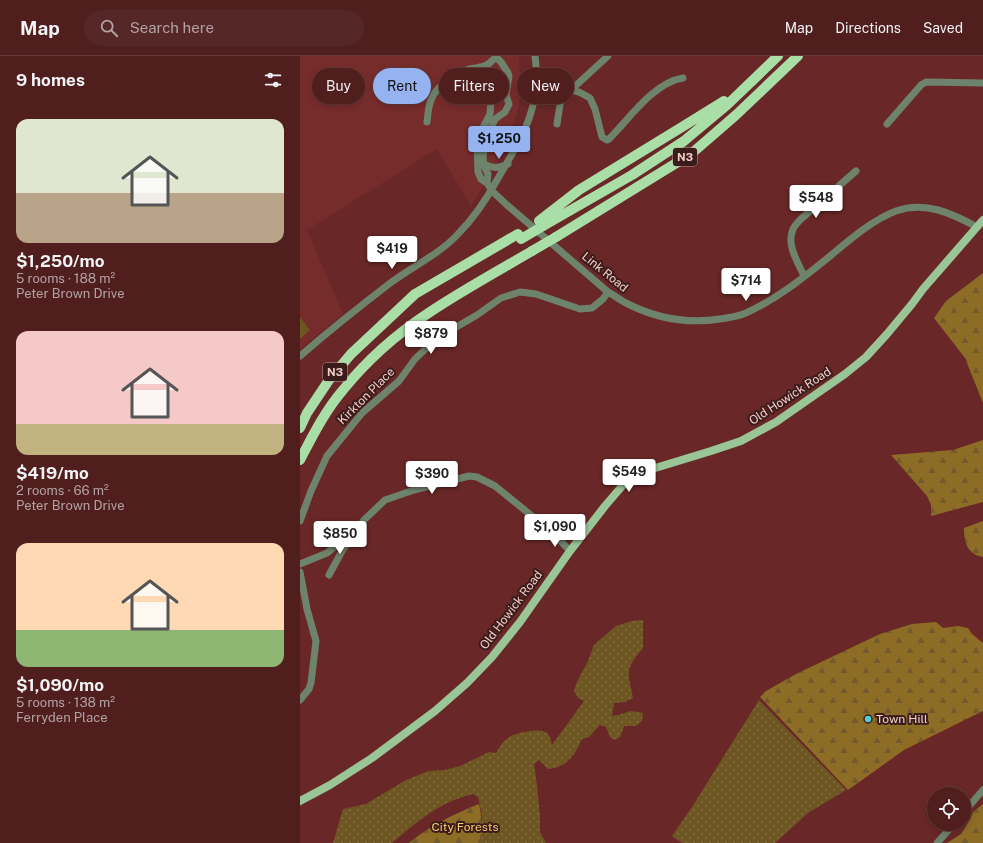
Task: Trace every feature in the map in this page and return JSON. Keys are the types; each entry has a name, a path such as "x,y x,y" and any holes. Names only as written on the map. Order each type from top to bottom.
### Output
{"highway":[{"name":"N3","path":"300,428 307,412 329,380 351,354 381,325 415,299 541,223 632,175 684,141 727,105 778,56"},
{"name":"N3","path":"300,460 319,423 342,391 364,366 392,341 430,312 691,154 736,115 798,56"},
{"path":"541,223 579,190 728,98 759,74"}],"main road":[{"name":"Old Howick Road","path":"300,801 330,785 372,758 435,711 467,683 492,657 520,622 570,551 615,493 629,480 652,469 711,452 741,441 776,422 856,366 887,334 923,289 983,220"}],"street":[{"path":"427,122 431,99 440,87 450,78 462,72 483,68 489,65 496,56 505,68"},
{"path":"535,56 536,68"},
{"path":"574,87 605,57"},
{"path":"574,91 590,98 595,110 602,137 607,140 610,139 650,96 666,83 675,79 683,78"},
{"path":"887,124 926,82 982,81"},
{"name":"Link Road","path":"491,104 490,114 479,134 477,145 478,172 481,178 487,183 492,191 608,292 625,303 667,318 681,321 713,320 745,314 772,300 865,228 897,211 924,208 942,211 950,213 977,227"},
{"path":"487,183 488,174 483,157 486,137 495,119 505,112 509,104"},
{"path":"300,356 390,284 457,235 472,219 492,191 508,164 527,126 533,104"},
{"path":"557,124 560,104"},
{"path":"484,164 491,168 496,168 508,164"},
{"path":"804,276 791,246 793,228 801,219 856,171"},
{"name":"Kirkton Place","path":"300,521 311,491 327,456 362,413 394,386 415,359 436,339 477,315 501,298 520,292 536,294 580,309 592,308 603,299 608,292"},
{"path":"300,564 327,553 385,500 391,497 468,476 477,477 495,486 553,533 570,551"},
{"path":"329,575 342,551 364,520"},
{"path":"300,572 306,609 316,641 311,683 309,689 300,700"},
{"path":"971,804 983,790"},
{"path":"937,843 948,831"}],"shaded area":[{"path":"300,56 519,56 520,68 517,68 517,104 519,105 507,148 471,206 437,149 307,230 343,314 300,349"},
{"path":"300,317 310,330 300,339"},
{"path":"643,620 643,648 633,661 629,671 633,698 625,702 614,703 612,716 631,711 643,713 642,721 636,726 624,726 620,737 615,740 610,737 606,727 600,725 589,737 582,739 569,760 560,766 548,769 539,760 534,764 540,817 540,832 546,843 479,843 482,815 478,797 473,794 439,807 420,820 392,843 333,843 343,809 366,804 406,780 429,771 445,770 460,766 489,752 496,753 506,739 520,733 532,731 545,732 551,739 552,745 584,701 578,698 574,691 594,645 616,626 632,621"},
{"path":"759,700 846,790 808,813 775,843 682,843 672,836 692,807"}],"green space":[{"path":"983,273 983,403 965,358 934,318 946,301"},
{"path":"983,440 983,502 931,516 931,505 927,496 891,455 953,450"},
{"path":"983,521 983,557 973,553 968,547 964,528"},
{"path":"936,622 943,628 958,626 968,628 972,634 983,643 983,711 904,750 848,790 760,697 766,691 796,674 880,634 912,624"},
{"name":"City Forests","path":"479,804 482,824 479,843 409,843 442,821"},
{"path":"983,804 983,843 947,843 961,834 963,831 971,831 971,817 973,812"}],"place":[{"name":"Town Hill","path":"868,719"}]}
